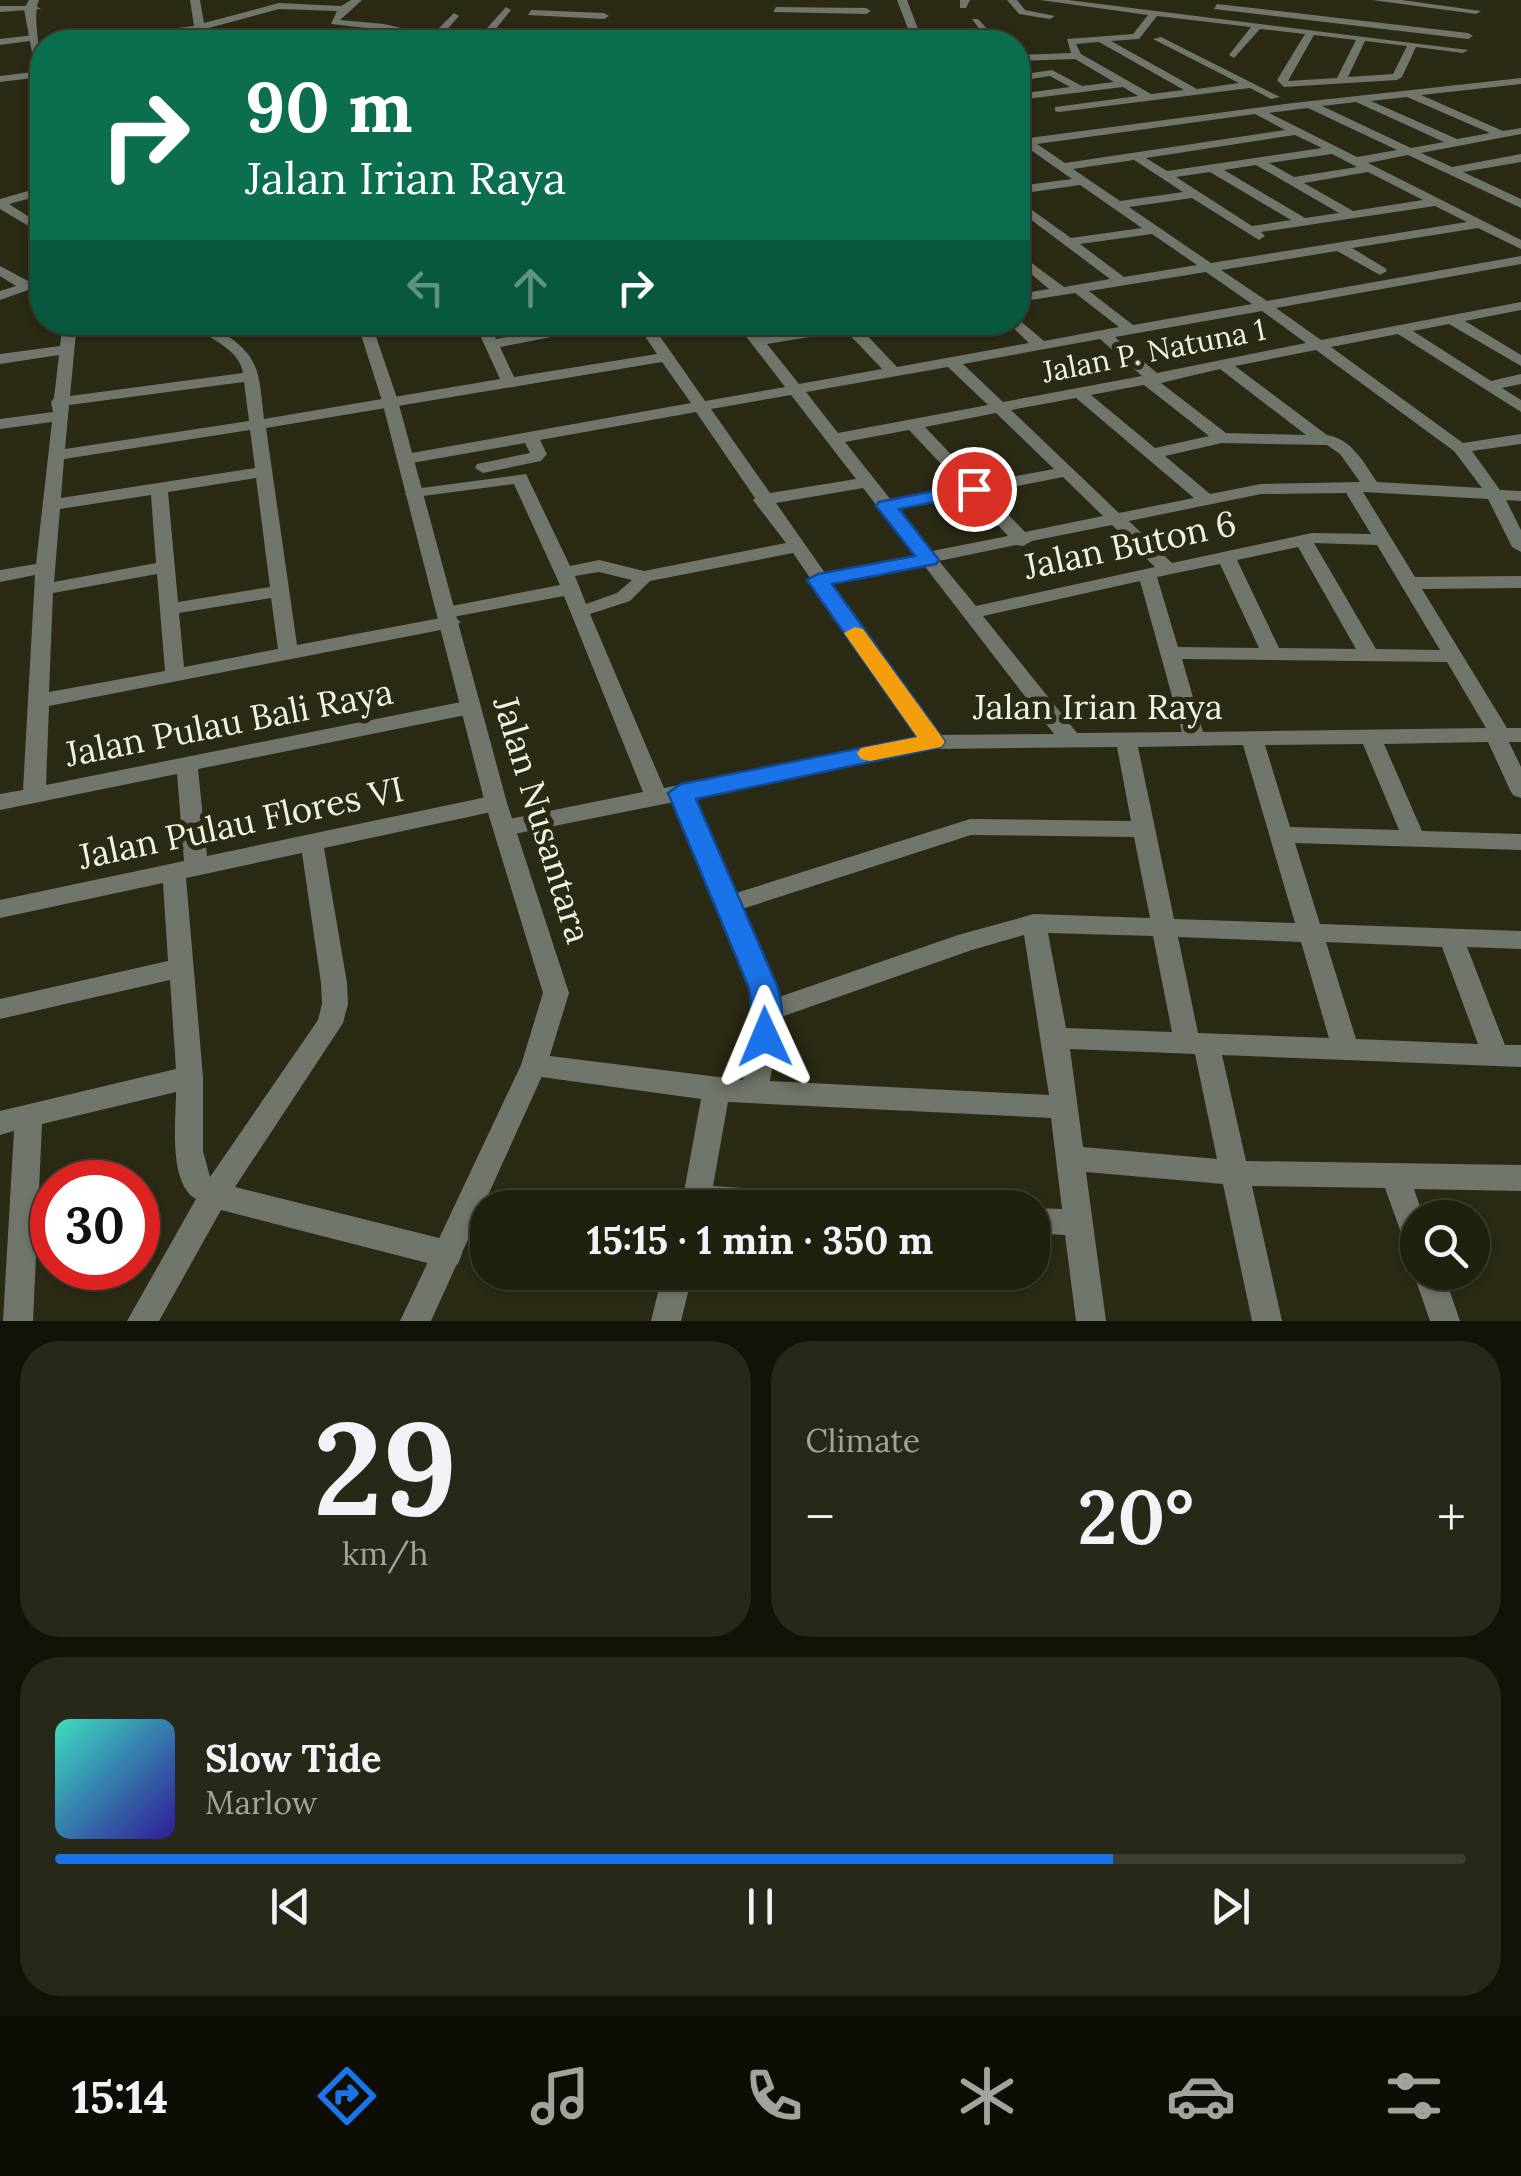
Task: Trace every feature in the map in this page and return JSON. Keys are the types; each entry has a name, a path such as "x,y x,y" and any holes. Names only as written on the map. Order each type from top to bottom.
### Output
{"street":[{"path":"195,0 198,28"},
{"path":"357,0 343,9 334,22 396,30"},
{"path":"902,0 913,30"},
{"path":"1012,0 1022,12 1050,16"},
{"path":"1045,0 1464,50"},
{"path":"1232,22 1249,0"},
{"path":"1377,0 1475,11"},
{"path":"1046,30 1050,16 1065,1"},
{"path":"1283,28 1300,3"},
{"path":"776,10 818,5 837,10 864,5 868,30"},
{"path":"179,30 279,6 343,9"},
{"path":"1208,6 1468,36"},
{"path":"1100,20 1110,8"},
{"path":"0,9 33,9"},
{"path":"0,23 33,9"},
{"path":"490,30 506,10"},
{"path":"827,30 830,17 837,10"},
{"path":"1372,11 1475,11"},
{"path":"1453,87 1475,11"},
{"path":"531,13 607,12 597,30"},
{"path":"1149,98 1077,56 1070,41 1093,36 1136,38 1156,13"},
{"path":"442,30 454,16"},
{"path":"1199,31 1208,20"},
{"path":"975,21 983,30"},
{"path":"1234,55 1257,26"},
{"path":"198,28 203,30"},
{"path":"388,30 392,29"},
{"path":"1311,32 1283,83 1397,78 1413,44"},
{"path":"1093,36 1237,114"},
{"path":"1340,82 1362,38"},
{"path":"1158,40 1274,98"},
{"path":"0,42 30,43"},
{"path":"1030,58 1077,56"},
{"path":"1111,77 1197,57"},
{"path":"0,78 30,72"},
{"path":"1030,76 1052,73 1080,89"},
{"path":"1030,142 1257,110 1521,81"},
{"path":"1030,96 1123,84"},
{"path":"1058,109 1252,85"},
{"path":"1404,92 1501,134"},
{"path":"1035,95 1098,132"},
{"path":"1357,98 1456,143"},
{"path":"1129,100 1169,123"},
{"path":"1309,104 1521,204"},
{"path":"1257,110 1521,245"},
{"path":"1198,119 1238,140"},
{"path":"1062,167 1298,131"},
{"path":"1357,161 1521,131"},
{"path":"1030,148 1266,307 1460,448 1485,478 1521,547"},
{"path":"1190,148 1302,221"},
{"path":"1165,175 1334,150"},
{"path":"1136,156 1286,254"},
{"path":"1452,171 1521,158"},
{"path":"1257,161 1352,215"},
{"path":"1292,181 1370,168"},
{"path":"1030,188 1080,180"},
{"path":"1492,191 1521,185"},
{"path":"0,204 30,194"},
{"path":"1116,205 1194,194"},
{"path":"1248,230 1436,202"},
{"path":"0,204 30,223"},
{"path":"1030,214 1121,282"},
{"path":"1030,221 1038,220"},
{"path":"1030,296 1480,224"},
{"path":"1068,242 1153,230"},
{"path":"1336,245 1380,271"},
{"path":"410,478 535,457 538,454 530,436 1521,260"},
{"path":"1030,264 1131,330"},
{"path":"0,270 26,286"},
{"path":"0,296 30,285"},
{"name":"Jalan P. Natuna 1","path":"833,439 1152,381 1452,319 1517,310"},
{"path":"1452,319 1521,361"},
{"path":"1400,329 1521,407"},
{"path":"1104,334 1152,381 1222,438"},
{"path":"34,795 45,568 68,335"},
{"path":"215,335 246,355 251,376 288,653"},
{"name":"Jalan Nusantara","path":"368,335 391,402 496,804 556,992 534,1065 415,1321"},
{"path":"486,335 509,382"},
{"path":"490,344 544,335"},
{"path":"651,335 696,406 933,742"},
{"path":"753,335 1070,739"},
{"path":"758,341 790,335"},
{"path":"858,335 892,372"},
{"path":"1029,335 1041,346"},
{"path":"0,360 66,350"},
{"path":"57,455 666,357"},
{"path":"951,362 1116,522 1158,572 1169,653 1195,739"},
{"path":"1222,364 1322,439"},
{"path":"0,424 59,409 251,376"},
{"path":"1488,386 1521,379"},
{"path":"1080,394 1208,501"},
{"path":"914,424 1023,541"},
{"path":"1152,454 1222,438 1322,439 1340,444 1383,540 1506,736 1521,790"},
{"path":"1460,448 1521,439"},
{"path":"52,505 263,472"},
{"path":"886,506 1064,472"},
{"path":"410,478 520,478 656,797"},
{"path":"762,500 866,482"},
{"path":"818,580 1116,522 1261,489 1362,487 1521,496"},
{"path":"159,488 174,675"},
{"path":"1304,540 1370,654"},
{"name":"Jalan Buton 6","path":"970,613 1304,540 1383,540"},
{"path":"39,701 449,617 567,581 599,566 644,577 794,547"},
{"path":"1226,557 1272,654"},
{"path":"45,590 166,567"},
{"path":"0,576 45,568"},
{"path":"578,610 614,604 636,589 644,577"},
{"path":"1409,583 1521,582"},
{"path":"170,610 277,591"},
{"path":"1169,653 1453,656"},
{"name":"Jalan Pulau Bali Raya","path":"0,802 471,708"},
{"name":"Jalan Irian Raya","path":"504,828 933,742 1506,736"},
{"path":"1371,738 1414,840"},
{"path":"1126,739 1166,928 1236,1173 1267,1321"},
{"path":"1252,740 1345,1047"},
{"path":"187,764 180,968 190,1078 189,1150 197,1185 214,1195 447,1254"},
{"path":"681,793 730,904 769,1011 755,1091"},
{"name":"Jalan Pulau Flores VI","path":"0,909 496,804"},
{"path":"730,904 970,827 1144,829"},
{"path":"1282,835 1521,842"},
{"path":"142,1321 214,1195 315,1047 336,1004 312,846"},
{"path":"769,1011 967,942 1034,923 1521,940"},
{"path":"1034,923 1073,1158 1091,1321"},
{"path":"1451,938 1514,1058"},
{"path":"0,1009 180,968"},
{"path":"1055,1038 1345,1047 1514,1058"},
{"path":"534,1065 716,1090 1063,1107"},
{"path":"0,1123 190,1078"},
{"path":"698,1190 716,1090"},
{"path":"18,1321 30,1116"},
{"path":"1073,1158 1236,1173 1521,1178"},
{"path":"1395,1176 1403,1200"},
{"path":"1050,1221 1079,1223"},
{"path":"666,1321 674,1290"},
{"path":"1434,1290 1445,1321"}],"slow traffic":[{"path":"855,633 933,742 870,753"}],"route":[{"path":"765,1037 769,1011 764,988 681,793 933,742 818,580 928,560 886,506 974,489"}]}
